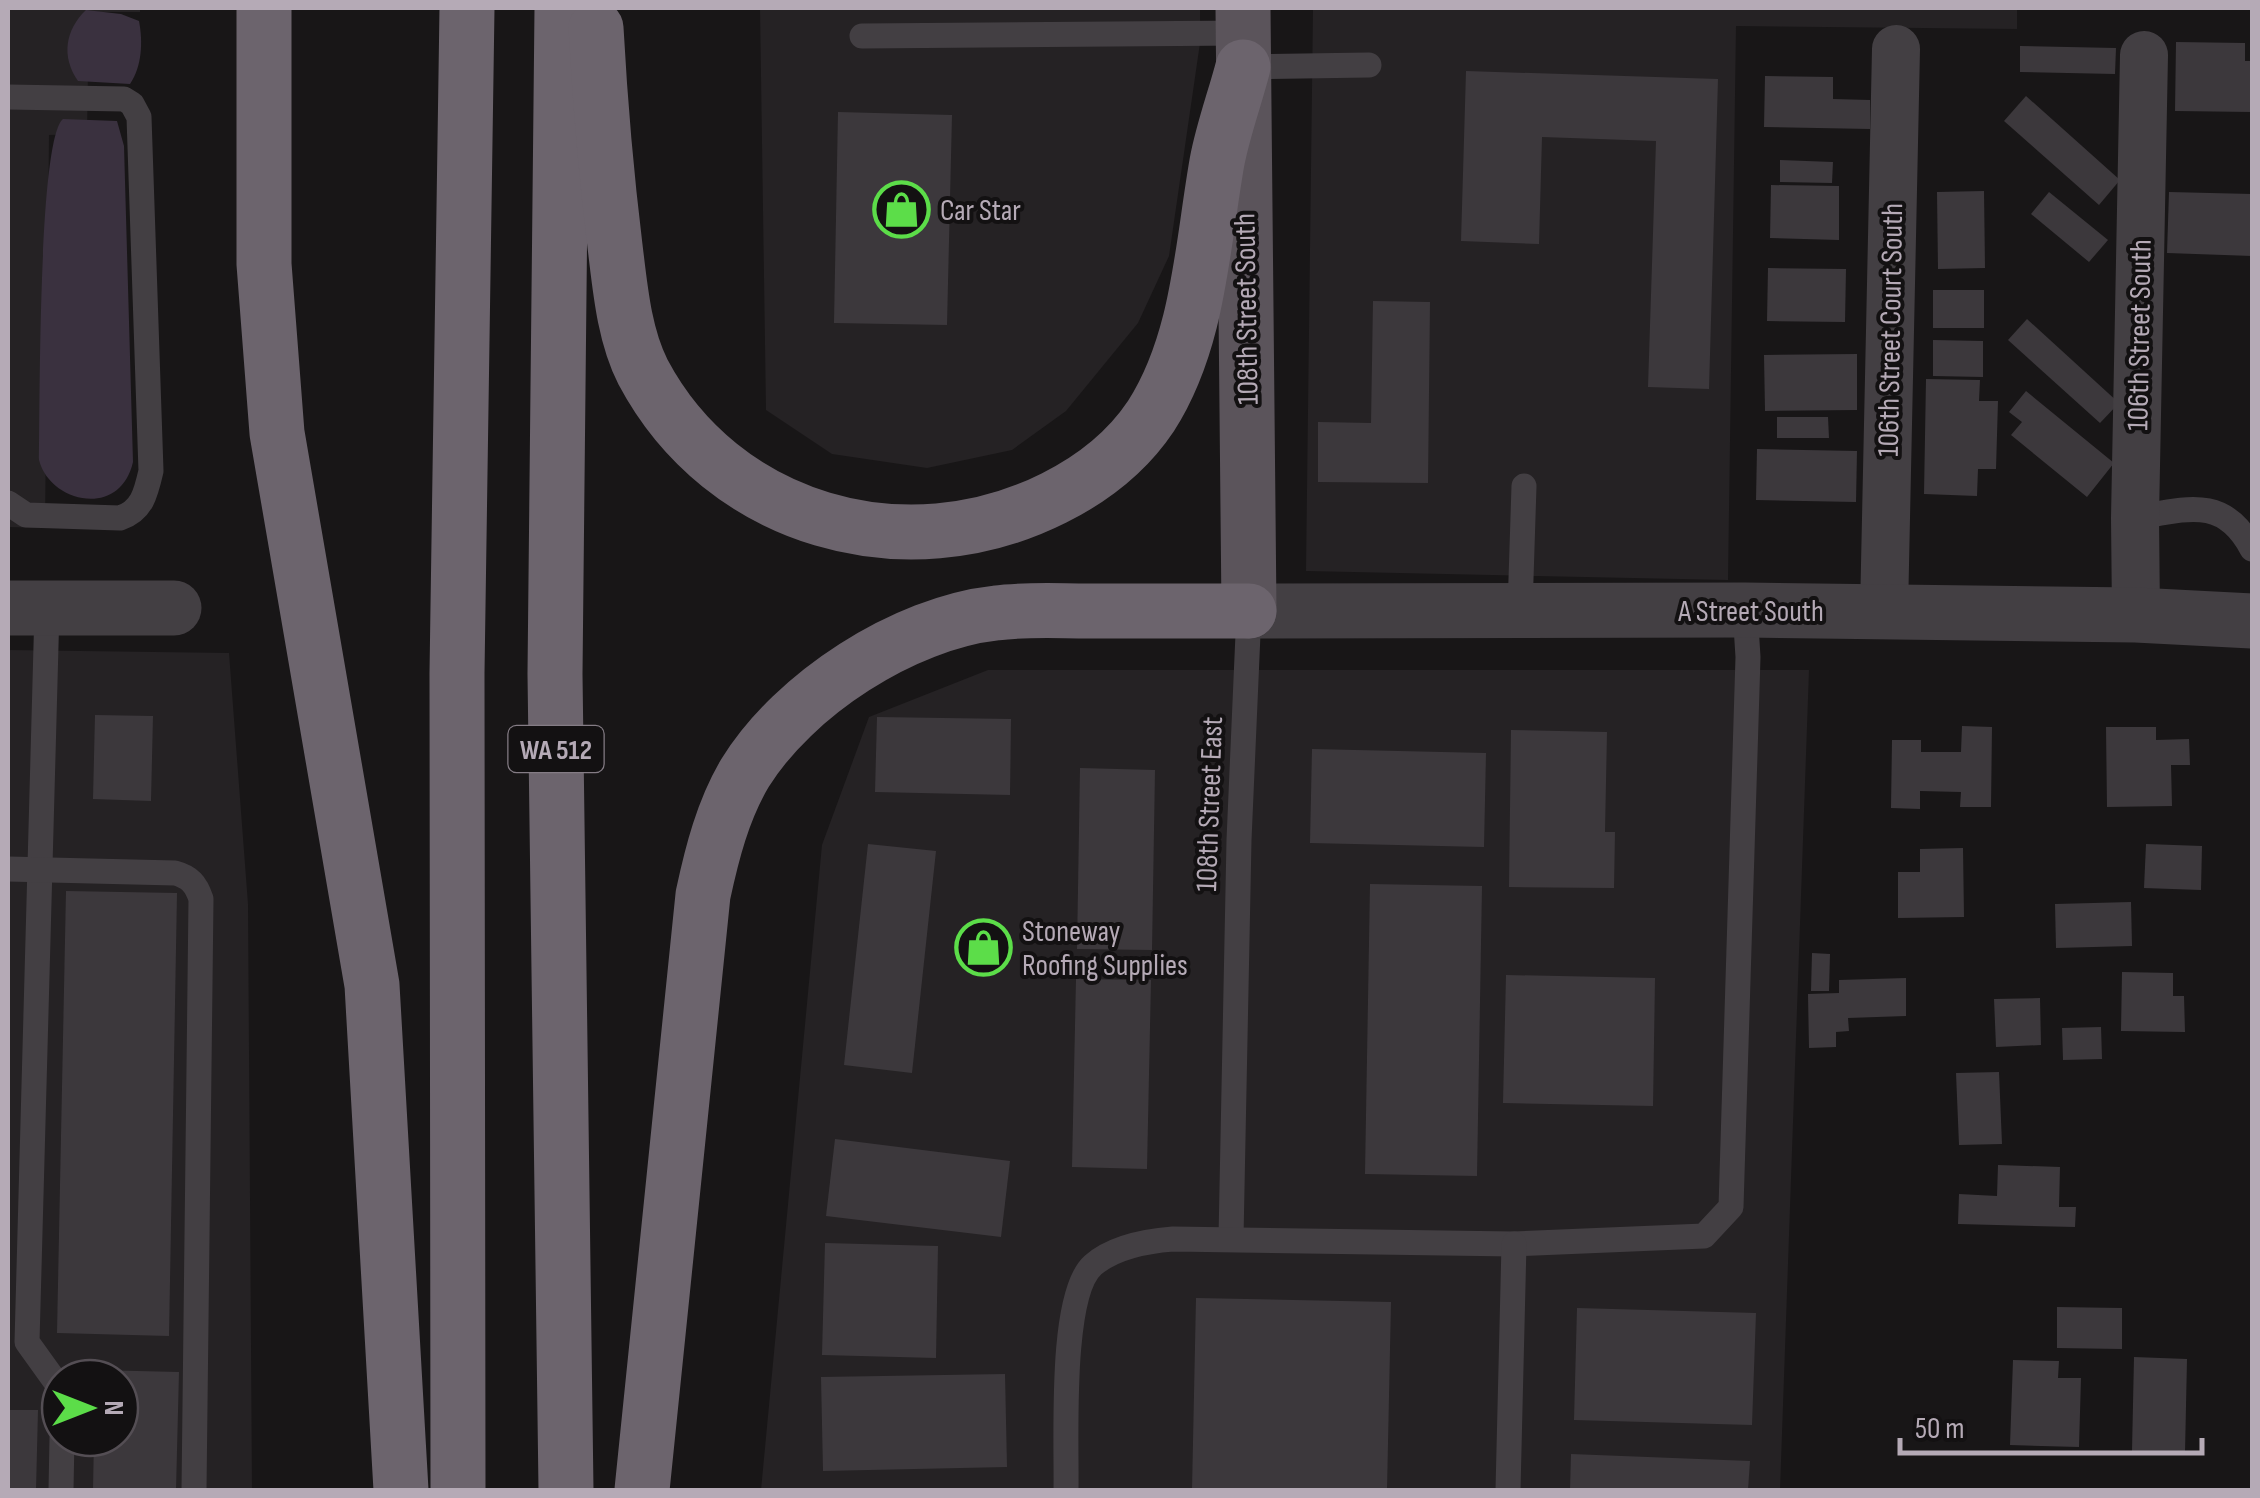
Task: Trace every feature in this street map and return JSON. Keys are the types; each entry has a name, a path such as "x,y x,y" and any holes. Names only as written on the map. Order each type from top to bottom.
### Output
{"highway":[{"path":"264,8 264,264 276,432 372,985 401,1490"},
{"path":"458,1490 457,673 467,8"},
{"name":"WA 512","path":"562,8 556,674 566,1490"},
{"path":"595,8 601,131 618,268 640,368 672,415 728,472 780,504 813,518 882,532 916,533 973,526 1034,508 1114,458 1150,418 1166,390 1200,286 1218,158 1243,36"},
{"path":"642,1490 703,895 711,856 744,774 777,732 826,688 893,645 928,629 995,613 1249,611"}],"main road":[{"name":"108th Street South","path":"1243,36 1249,611"}],"street":[{"name":"106th Street Court South","path":"1884,612 1896,49"},
{"name":"106th Street South","path":"2136,614 2144,55"},
{"path":"27,608 174,608"},
{"name":"A Street South","path":"1249,611 1746,610 2136,614 2252,621"}],"lane":[{"path":"862,36 1243,36 1369,65"},
{"path":"8,97 124,99 139,117 151,472 146,495 133,514 120,518 26,515 8,503"},
{"path":"1520,610 1524,486"},
{"path":"2135,518 2189,509 2212,511 2230,518 2252,549"},
{"path":"27,608 40,870 27,1342 40,1360"},
{"path":"1066,1490 1075,1301 1084,1276 1104,1257 1146,1242 1231,1238 1514,1244 1704,1236 1732,1207 1748,657 1746,610"},
{"name":"108th Street East","path":"1231,1238 1239,840 1249,611"},
{"path":"8,869 175,873 187,876 198,887 202,899 194,1490"},
{"path":"1508,1490 1514,1244"},
{"path":"61,1490 62,1458"}],"shaded area":[{"path":"8,8 140,8 140,12 89,12 87,134 49,135 45,528 8,527"},
{"path":"760,8 1200,8 1200,43 1169,256 1138,323 1066,411 1012,450 927,468 832,454 766,410"},
{"path":"1313,8 2017,8 2017,29 1736,26 1728,580 1306,571"},
{"path":"86,10 121,14 139,21 140,54 130,84 78,81 69,63 68,44 74,26"},
{"path":"63,119 117,121 124,146 133,462 126,480 114,492 100,498 70,495 46,475 39,460 45,223 55,137"},
{"path":"8,650 229,653 248,904 252,1490 8,1490"},
{"path":"988,670 1809,670 1780,1490 761,1490 822,845 869,717"}],"building":[{"path":"2176,42 2245,43 2245,61 2252,61 2252,112 2175,111"},
{"path":"2020,46 2116,48 2115,74 2020,72"},
{"path":"1466,71 1718,79 1709,389 1648,387 1656,141 1542,137 1539,244 1461,241"},
{"path":"1765,76 1833,77 1833,99 1870,100 1870,129 1764,127"},
{"path":"2026,96 2120,180 2099,205 2004,121"},
{"path":"838,112 952,115 947,325 834,323"},
{"path":"1780,160 1833,162 1832,183 1780,182"},
{"path":"1771,185 1839,186 1839,240 1770,238"},
{"path":"1984,191 1985,268 1938,269 1937,192"},
{"path":"2049,192 2108,240 2089,262 2031,214"},
{"path":"2169,192 2252,194 2252,256 2167,253"},
{"path":"1768,268 1846,269 1845,322 1767,321"},
{"path":"1933,290 1984,290 1984,328 1933,328"},
{"path":"1373,301 1430,302 1428,483 1318,482 1318,422 1371,423"},
{"path":"2027,319 2119,403 2100,423 2008,340"},
{"path":"1933,340 1983,341 1983,377 1933,376"},
{"path":"1857,354 1857,410 1765,411 1764,355"},
{"path":"1926,379 1980,380 1979,401 1998,401 1996,469 1978,469 1977,496 1924,494"},
{"path":"2026,391 2114,463 2087,497 2011,435 2022,422 2009,412"},
{"path":"1777,417 1828,417 1829,438 1777,438"},
{"path":"1757,449 1857,451 1856,502 1756,500"},
{"path":"95,715 153,716 151,801 93,799"},
{"path":"877,717 1011,719 1010,795 875,792"},
{"path":"1962,726 1992,727 1991,807 1960,807 1961,792 1920,791 1920,809 1891,808 1892,740 1921,740 1921,752 1961,752"},
{"path":"2106,727 2156,727 2156,740 2189,739 2190,765 2171,765 2172,806 2107,807"},
{"path":"1511,730 1607,732 1605,832 1615,832 1614,888 1509,887"},
{"path":"1312,749 1486,753 1484,847 1310,843"},
{"path":"1080,768 1155,770 1152,950 1077,949"},
{"path":"868,844 936,851 912,1073 844,1065"},
{"path":"2146,844 2202,846 2201,890 2144,888"},
{"path":"1963,848 1964,917 1898,918 1898,872 1920,872 1920,849"},
{"path":"1370,884 1482,886 1477,1176 1365,1174"},
{"path":"66,891 177,893 169,1336 57,1333"},
{"path":"2131,902 2132,946 2056,948 2055,904"},
{"path":"1812,953 1830,954 1829,991 1811,991"},
{"path":"2122,972 2173,973 2173,996 2184,996 2185,1032 2121,1031"},
{"path":"1506,975 1655,978 1653,1106 1503,1103"},
{"path":"1906,978 1906,1016 1848,1018 1849,1031 1836,1032 1836,1047 1809,1048 1808,994 1839,993 1839,980"},
{"path":"1076,979 1151,980 1147,1169 1072,1167"},
{"path":"2040,998 2041,1045 1996,1047 1994,999"},
{"path":"2101,1027 2102,1059 2063,1060 2062,1028"},
{"path":"1999,1072 2002,1144 1959,1145 1956,1073"},
{"path":"835,1139 1010,1161 1001,1237 826,1216"},
{"path":"1998,1165 2060,1167 2059,1207 2076,1207 2075,1227 1958,1224 1959,1194 1997,1196"},
{"path":"825,1243 938,1246 936,1358 822,1355"},
{"path":"1196,1298 1391,1302 1387,1490 1192,1490"},
{"path":"2057,1307 2122,1308 2122,1349 2057,1348"},
{"path":"1577,1308 1756,1313 1752,1425 1574,1420"},
{"path":"2134,1357 2187,1359 2185,1453 2132,1451"},
{"path":"2013,1360 2059,1361 2058,1378 2081,1378 2079,1447 2010,1445"},
{"path":"140,1371 179,1372 176,1490 93,1490 94,1458 140,1458"},
{"path":"1005,1374 1007,1467 823,1471 821,1377"},
{"path":"8,1410 38,1410 36,1490 8,1490"},
{"path":"1571,1454 1750,1461 1748,1490 1570,1490"}],"place":[{"name":"Car Star","path":"901,210"},
{"name":"Stoneway Roofing Supplies","path":"983,948"}]}
